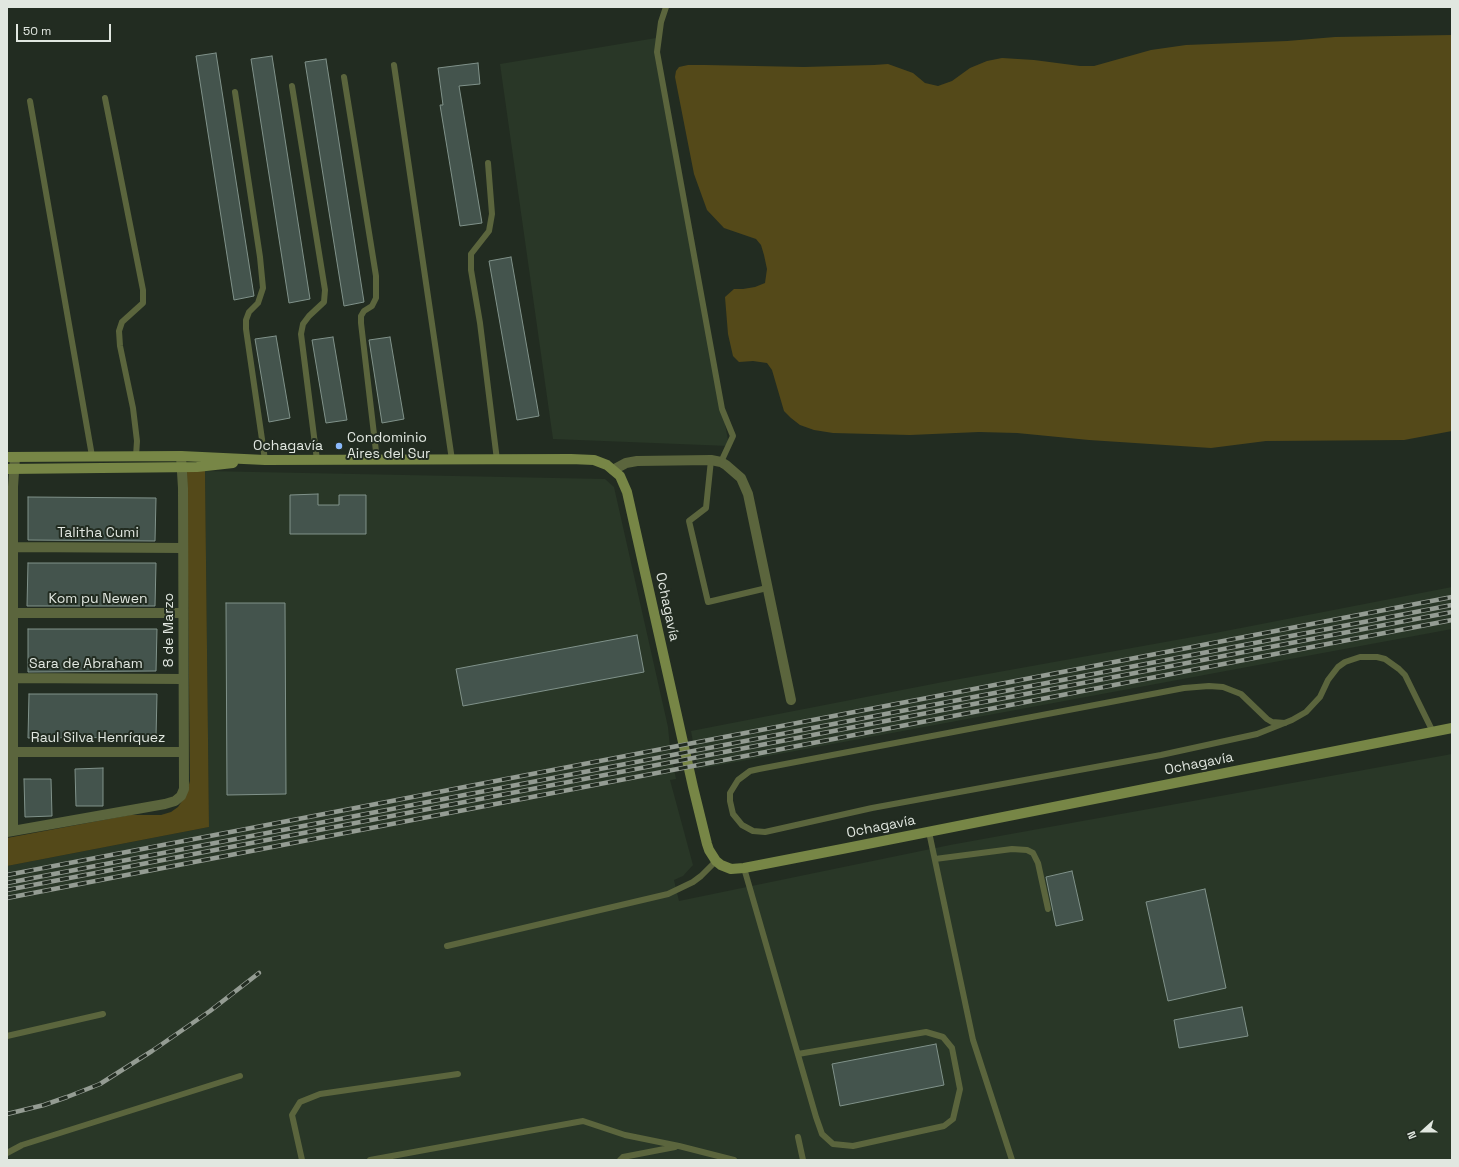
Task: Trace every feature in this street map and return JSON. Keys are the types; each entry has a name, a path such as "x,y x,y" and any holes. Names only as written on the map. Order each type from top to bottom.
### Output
{"main road":[{"name":"Ochagavía","path":"11,457 181,456 265,460 594,460 607,465 620,476 627,492 694,794 709,850 716,861 721,865 731,868 744,868 1452,728"},
{"path":"11,469 182,467 265,460"}],"street":[{"name":"8 de Marzo","path":"10,832 165,804 175,801 181,796 184,789 181,456"},
{"path":"10,832 13,752 13,487 11,457"},
{"path":"614,470 626,463 637,461 716,461 736,473 741,478 746,488 791,700"},
{"name":"Talitha Cumi","path":"13,547 183,548"},
{"name":"Kom pu Newen","path":"13,613 183,613"},
{"name":"Sara de Abraham","path":"13,678 183,678"},
{"name":"Raul Silva Henríquez","path":"13,752 183,752"}],"lane":[{"path":"666,7 661,22 657,52 722,409 733,436 716,461 706,508 689,521 708,602 767,588"},
{"path":"394,65 452,460"},
{"path":"344,77 376,276 376,298 372,306 364,311 361,316 361,323 377,460"},
{"path":"292,86 325,290 324,302 303,324 301,334 317,460"},
{"path":"235,92 263,288 258,303 249,312 246,320 246,329 265,460"},
{"path":"105,98 143,290 143,303 122,322 119,331 120,346 133,408 137,442 136,456"},
{"path":"30,101 92,456"},
{"path":"488,163 492,214 489,231 471,254 471,270 480,323 497,460"},
{"path":"1285,723 1272,722 1241,694 1223,687 1210,686 1184,688 758,769 750,771 738,780 730,793 730,800 733,814 742,825 753,831 765,832 872,808 1245,737 1267,731 1299,717 1313,705 1320,696 1330,676 1338,667 1352,659 1368,656 1381,658 1393,663 1405,675 1433,732"},
{"path":"929,832 973,1040 1012,1160"},
{"path":"935,859 1012,849 1026,850 1033,853 1038,862 1048,909"},
{"path":"447,946 668,894 693,882 705,873 716,861"},
{"path":"744,868 816,1117 822,1134 833,1144 853,1146 944,1126 953,1118 960,1089 952,1048 943,1037 926,1032 798,1054"},
{"path":"7,1036 103,1014"},
{"path":"302,1160 292,1115 300,1102 320,1094 458,1074"},
{"path":"7,1153 22,1145 240,1076"},
{"path":"370,1160 583,1121 625,1135 679,1146 734,1160"},
{"path":"798,1137 803,1160"},
{"path":"620,1160 623,1157 679,1146"}],"shaded area":[{"path":"1452,35 1452,431 1404,440 1266,441 1211,448 1089,440 1017,433 979,432 910,435 833,433 814,430 800,425 784,411 772,370 767,363 753,361 739,362 733,356 728,334 725,297 734,289 755,287 765,283 767,269 761,245 756,239 724,228 707,210 694,174 675,77 676,71 679,67 688,65 804,67 888,64 913,73 925,83 938,86 952,81 970,68 987,61 1002,58 1034,60 1080,66 1094,66 1151,50 1186,45 1287,41 1335,37"},
{"path":"656,38 729,446 553,439 500,64"},
{"path":"187,471 205,471 209,827 7,866 7,838 130,815 161,815 171,812 178,807 186,795 190,781"},
{"path":"205,471 605,479 614,487 668,727 676,779 670,780 693,865 683,876 674,880 679,901 950,845 1452,754 1452,1160 7,1160 7,866 209,827"},
{"path":"1452,587 1452,629 698,769 691,731 943,682 1215,633"}],"building":[{"path":"216,53 254,296 234,300 196,56"},
{"path":"272,56 310,299 289,303 251,59"},
{"path":"326,59 364,302 344,306 305,62"},
{"path":"478,63 480,84 459,86 482,223 460,226 440,105 443,105 438,68"},
{"path":"511,257 539,416 517,420 489,261"},
{"path":"276,336 290,418 269,422 255,339"},
{"path":"333,337 347,420 326,423 312,340"},
{"path":"390,337 404,419 382,423 369,340"},
{"path":"318,494 318,505 339,505 339,495 366,495 366,534 290,534 290,495"},
{"path":"28,497 156,498 155,541 28,540"},
{"path":"28,563 156,563 155,606 27,606"},
{"path":"226,603 285,603 286,794 227,795"},
{"path":"28,629 157,629 156,671 28,672"},
{"path":"637,635 644,672 463,706 456,669"},
{"path":"29,694 157,694 156,737 28,738"},
{"path":"103,768 103,806 76,806 75,769"},
{"path":"24,779 51,779 52,816 25,817"},
{"path":"1072,871 1083,920 1056,926 1046,877"},
{"path":"1205,889 1226,988 1168,1001 1146,902"},
{"path":"1242,1007 1248,1036 1179,1048 1174,1020"},
{"path":"936,1044 944,1085 840,1106 832,1064"}],"railway":[{"path":"7,875 1452,597"},
{"path":"7,883 1452,605"},
{"path":"7,890 1452,612"},
{"path":"7,898 1452,620"},
{"path":"7,1114 44,1105 100,1084 152,1051 210,1011 259,973"}],"place":[{"name":"Condominio Aires del Sur","path":"339,446"}]}
